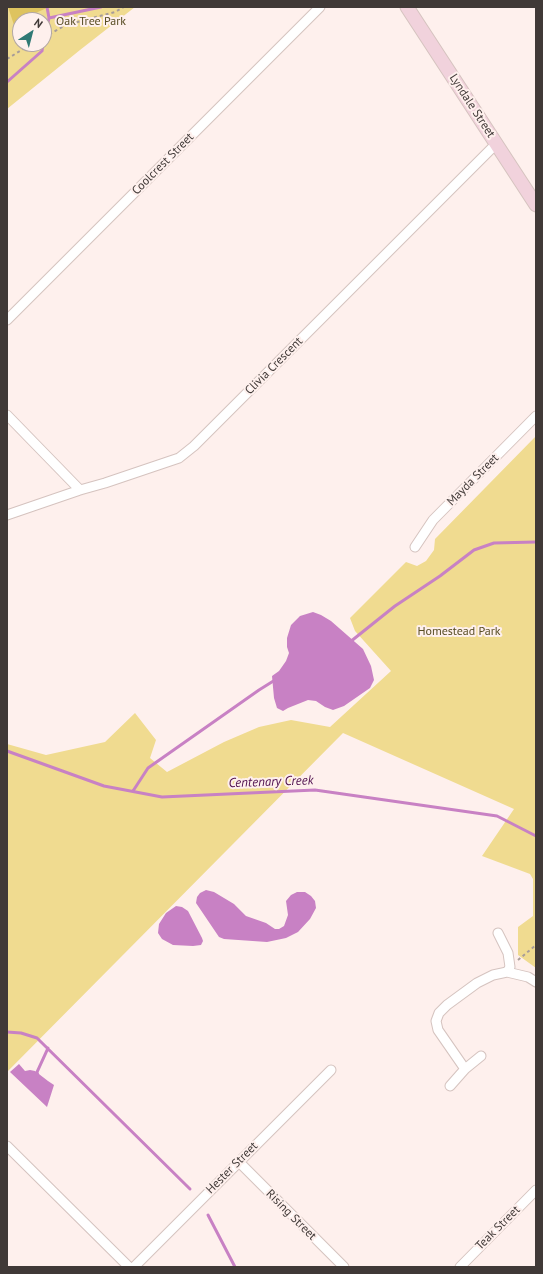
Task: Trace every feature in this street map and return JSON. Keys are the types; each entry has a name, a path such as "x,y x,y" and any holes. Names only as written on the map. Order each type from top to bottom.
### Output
{"street":[{"name":"Coolcrest Street","path":"7,320 320,7"},
{"name":"Lyndale Street","path":"407,7 536,205"},
{"name":"Clivia Crescent","path":"7,515 179,458 194,446 496,144"},
{"path":"7,415 80,490"},
{"name":"Mayda Street","path":"415,547 434,520 536,416"},
{"path":"498,933 508,953 509,970"},
{"path":"465,1069 438,1030 436,1022 439,1013 447,1005 477,983 509,970 528,977 536,982"},
{"path":"450,1086 465,1069 480,1056"},
{"name":"Hester Street","path":"134,1267 331,1070"},
{"path":"7,1146 129,1267"},
{"name":"Rising Street","path":"239,1162 344,1267"},
{"name":"Teak Street","path":"460,1267 536,1190"}],"path":[{"path":"52,33 66,25 115,12 124,7"},
{"path":"7,59 18,52"},
{"path":"509,970 536,946"}],"green space":[{"name":"Oak Tree Park","path":"7,7 135,7 7,109"},
{"name":"Homestead Park","path":"536,436 536,968 518,955 518,927 533,916 533,879 530,874 482,856 514,809 343,733 7,1072 7,744 46,755 105,742 135,713 156,740 150,758 167,772 224,742 259,727 291,720 330,727 391,671 355,631 350,618 406,562 417,566 426,561 434,550 435,539"}],"shaded area":[{"path":"8,7 49,7 38,12 12,12 12,19"},
{"path":"313,612 331,621 363,649 371,666 374,680 370,688 344,706 333,710 316,701 308,700 283,711 277,708 274,698 272,676 279,671 286,661 289,653 287,638 291,625 300,616"},
{"path":"206,890 214,892 234,904 246,916 266,923 275,929 279,929 284,926 288,915 286,901 291,895 297,892 305,892 315,901 316,908 310,919 298,932 286,938 267,942 224,939 219,937 196,903 197,897 200,893"},
{"path":"176,906 182,907 188,911 202,938 203,941 201,945 173,945 162,939 158,933 159,924 166,913"},
{"path":"19,1064 25,1071 35,1071 54,1085 47,1107 10,1072"}],"waterway":[{"path":"47,7 48,12"},
{"path":"52,17 101,7"},
{"path":"7,82 41,52"},
{"path":"350,642 395,606 440,576 474,550 494,543 536,542"},
{"path":"133,791 148,768 275,680"},
{"name":"Centenary Creek","path":"7,751 104,786 162,797 315,790 497,816 536,836"},
{"path":"7,1032 21,1033 37,1038 190,1189"},
{"path":"38,1076 37,1072 48,1048"},
{"path":"208,1215 235,1267"}]}
